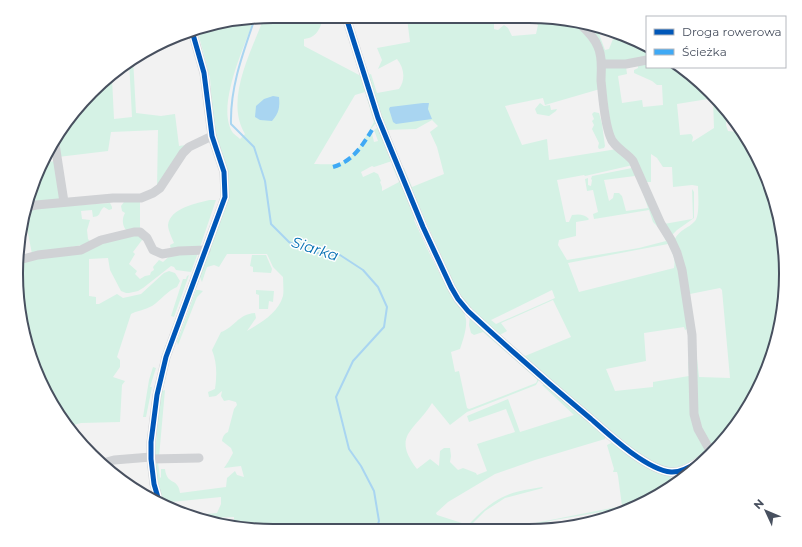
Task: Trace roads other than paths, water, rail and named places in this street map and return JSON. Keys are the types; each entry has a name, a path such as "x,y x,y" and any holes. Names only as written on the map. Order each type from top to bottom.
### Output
{"street":[{"path":"348,23 378,118 423,227 458,299 468,311 544,381 616,440 658,470 672,472 686,468"},
{"path":"586,30 594,38 599,48 602,64 601,80 603,100 610,137 614,144 629,155 633,161 661,224 671,240 682,270 692,335 694,414 698,429 708,449"},
{"path":"158,495 154,484 151,458 151,442 157,395 166,357 225,197 224,172 212,136 204,73 193,36"},
{"path":"602,64 626,64 646,60"},
{"path":"33,206 113,198 141,198 160,188 188,147 212,136"},
{"path":"56,150 64,202"},
{"path":"24,258 81,250 101,240 134,232 140,232 147,238 153,250 162,254 179,251 206,250"},
{"path":"108,462 151,458 199,458"}],"water":[{"path":"273,96 279,97 279,104 278,113 272,121 260,120 255,117 256,106 264,99"},
{"path":"429,103 428,109 432,119 396,124 393,122 389,109 390,107"}],"waterway":[{"name":"Siarka","path":"253,24 235,83 231,110 231,124 254,147 265,181 271,224 289,242 306,250 325,255 340,255 363,270 378,287 387,307 384,327 353,361 336,397 349,449 361,466 374,491 379,521 378,524"}]}
